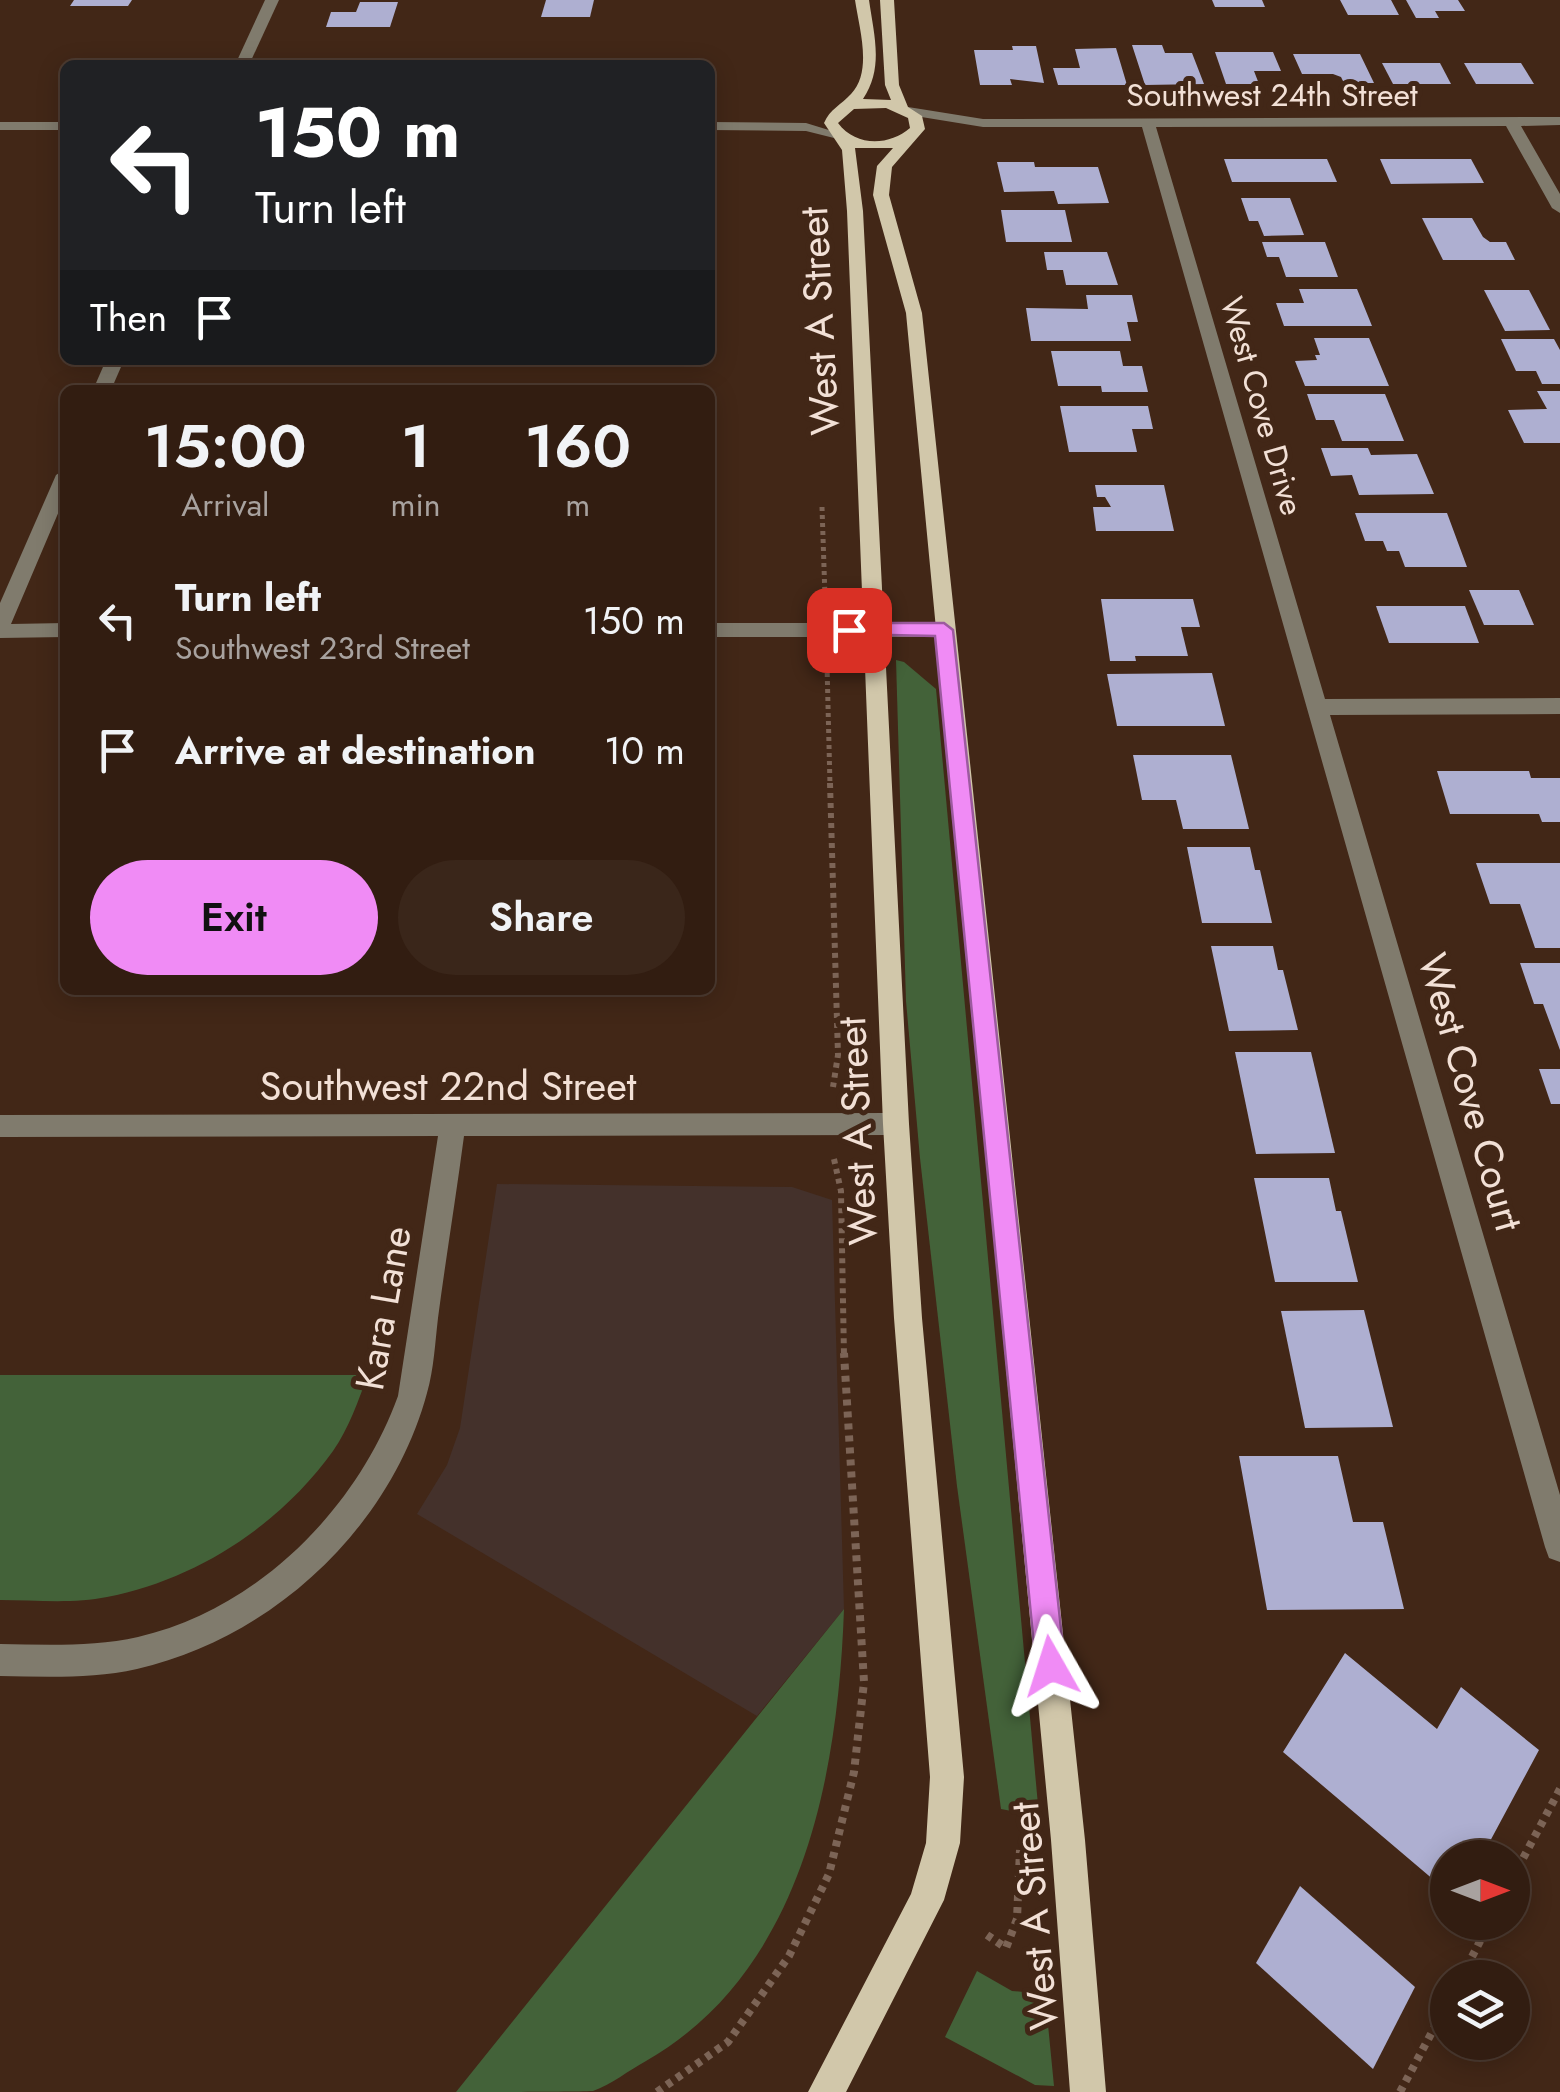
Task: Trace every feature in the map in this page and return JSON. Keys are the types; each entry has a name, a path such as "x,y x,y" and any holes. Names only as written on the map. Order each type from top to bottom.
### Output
{"main road":[{"path":"839,125 861,94 871,66 862,0"},
{"path":"887,0 892,85 908,122"},
{"path":"839,125 876,102 908,122"},
{"path":"839,125 886,145 908,122"},
{"name":"West A Street","path":"908,122 885,166 881,196 914,312 1090,2081"},
{"name":"West A Street","path":"826,2092 926,1900 943,1843 947,1776 908,1318 896,1124 856,211 849,150 839,125"}],"street":[{"path":"244,60 272,0"},
{"name":"Southwest 24th Street","path":"908,122 1560,121"},
{"name":"Southwest 24th Street","path":"908,122 983,123"},
{"path":"1511,122 1560,208"},
{"name":"West Cove Drive","path":"1148,123 1318,707"},
{"path":"715,126 839,125"},
{"path":"0,126 60,126"},
{"path":"60,487 0,628 60,630"},
{"path":"715,630 944,630"},
{"path":"1318,707 1560,706"},
{"name":"West Cove Court","path":"1318,707 1553,1499 1560,1547"},
{"name":"Southwest 22nd Street","path":"0,1126 896,1124"},
{"name":"Kara Lane","path":"0,1660 84,1661 156,1648 232,1616 300,1568 351,1514 386,1459 412,1397 453,1126"}],"path":[{"path":"822,507 838,1056 833,1075"},
{"path":"657,2092 728,2042 789,1956 829,1874 854,1772 864,1682 846,1416 841,1191 834,1166"},
{"path":"1530,1845 1560,1789"},
{"path":"987,1935 1006,1948 1016,1918 1021,1833"},
{"path":"1400,2092 1430,2036"}],"shaded area":[{"path":"497,1184 792,1187 832,1200 844,1609 757,1716 417,1514 447,1465 460,1428"}],"green space":[{"path":"896,660 904,662 936,689 1039,1816 1001,1809 957,1486 906,1001"},
{"path":"0,1375 368,1375 333,1451 288,1503 261,1525 204,1563 173,1577 107,1597 54,1601 0,1600"},
{"path":"844,1609 833,1737 820,1802 802,1864 776,1922 742,1976 699,2023 646,2061 593,2091 456,2092"},
{"path":"977,1971 1012,1991 1045,1994 1054,2086 1035,2085 945,2037"}],"building":[{"path":"74,0 132,0 128,6 70,6"},
{"path":"546,0 594,0 590,17 541,17"},
{"path":"1212,0 1262,0 1265,7 1215,7"},
{"path":"1340,0 1391,0 1399,15 1348,15"},
{"path":"1406,0 1458,0 1465,11 1435,11 1439,18 1416,18"},
{"path":"360,2 398,2 390,27 326,27 331,12 356,12"},
{"path":"1132,45 1162,45 1165,53 1192,53 1204,84 1145,85"},
{"path":"1012,46 1036,46 1044,83 1010,79 1012,85 980,85 974,50 1013,50"},
{"path":"1116,48 1127,85 1058,85 1053,68 1080,68 1075,49"},
{"path":"1215,52 1273,52 1281,71 1254,71 1259,84 1226,84"},
{"path":"1293,54 1360,54 1374,83 1344,83 1333,74 1302,74"},
{"path":"1382,63 1440,63 1451,84 1393,84"},
{"path":"1464,63 1521,63 1534,84 1476,84"},
{"path":"1224,159 1327,159 1337,182 1232,182"},
{"path":"1380,159 1471,159 1484,183 1391,184"},
{"path":"997,162 1034,162 1035,167 1098,167 1109,203 1058,204 1054,191 1004,192"},
{"path":"1241,198 1290,198 1304,235 1264,236 1258,221 1249,221"},
{"path":"1001,210 1065,210 1072,242 1006,242"},
{"path":"1422,218 1472,218 1490,242 1506,242 1515,260 1443,260"},
{"path":"1262,242 1325,242 1338,277 1286,277 1279,257 1267,257"},
{"path":"1044,252 1107,252 1118,285 1066,285 1063,270 1047,270"},
{"path":"1299,289 1357,289 1372,326 1284,326 1276,303 1304,303"},
{"path":"1484,290 1529,290 1550,330 1505,331"},
{"path":"1086,295 1132,295 1138,322 1127,322 1131,341 1031,341 1026,308 1088,309"},
{"path":"1314,338 1369,338 1389,386 1305,386 1295,361 1317,360 1315,355 1320,355"},
{"path":"1501,339 1554,339 1560,350 1560,384 1542,384 1536,371 1516,371"},
{"path":"1051,351 1120,351 1123,366 1142,366 1148,392 1102,392 1101,386 1058,386"},
{"path":"1537,391 1560,391 1560,443 1524,443 1508,410 1547,409"},
{"path":"1307,394 1385,394 1404,441 1342,441 1334,420 1316,420"},
{"path":"1060,406 1148,406 1153,429 1132,429 1137,452 1069,452"},
{"path":"1321,448 1368,448 1371,455 1417,454 1434,494 1359,495 1352,475 1331,476"},
{"path":"1095,485 1164,485 1174,531 1096,531 1093,507 1111,507 1105,497 1097,497"},
{"path":"1355,513 1447,513 1467,567 1405,567 1399,551 1387,551 1383,541 1365,541"},
{"path":"1469,590 1519,590 1534,625 1484,625"},
{"path":"1101,599 1193,599 1200,627 1181,627 1188,656 1135,656 1136,661 1110,661"},
{"path":"1376,606 1465,606 1479,643 1389,643"},
{"path":"1212,673 1225,726 1117,726 1107,674"},
{"path":"1133,755 1231,755 1249,829 1183,829 1176,800 1142,800"},
{"path":"1437,771 1529,771 1531,778 1560,778 1560,822 1542,822 1539,814 1450,814"},
{"path":"1187,847 1250,847 1255,870 1260,870 1272,923 1202,923"},
{"path":"1476,863 1560,863 1560,948 1535,948 1520,904 1490,904"},
{"path":"1211,946 1273,946 1298,1030 1229,1031"},
{"path":"1520,963 1560,963 1560,1050 1543,1004 1534,1004"},
{"path":"1235,1052 1311,1052 1335,1153 1256,1154"},
{"path":"1539,1069 1560,1069 1560,1104 1551,1104"},
{"path":"1254,1178 1329,1178 1358,1282 1275,1282"},
{"path":"1364,1310 1393,1427 1305,1428 1281,1311"},
{"path":"1239,1456 1338,1456 1353,1522 1383,1522 1404,1609 1267,1610"},
{"path":"1345,1653 1437,1729 1461,1687 1539,1750 1491,1840 1430,1840 1430,1877 1283,1752"},
{"path":"1300,1886 1415,1987 1373,2069 1256,1963"}],"route":[{"path":"849,630 944,630 1051,1666"}]}
